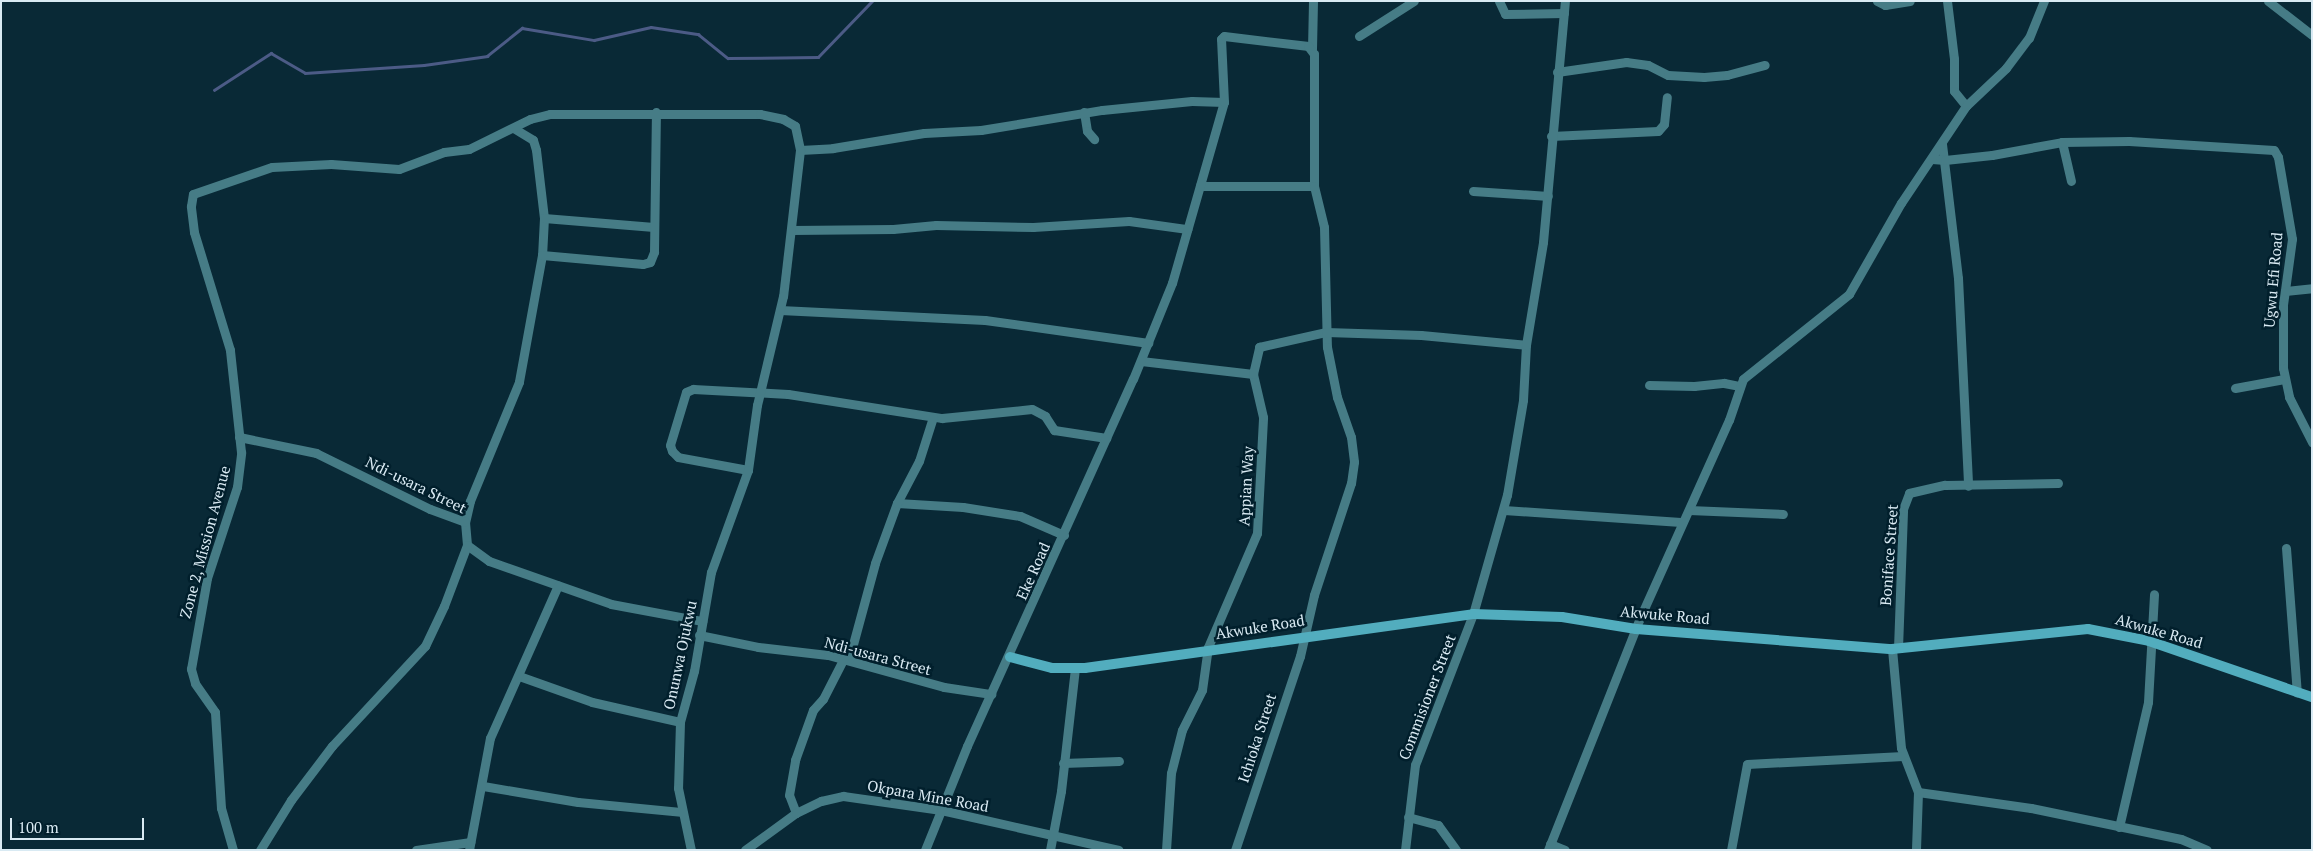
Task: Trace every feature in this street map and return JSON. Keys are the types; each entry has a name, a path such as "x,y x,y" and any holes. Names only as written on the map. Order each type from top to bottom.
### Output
{"main road":[{"name":"Akwuke Road","path":"1010,657 1052,668 1074,669 1306,635 1473,614 1568,618 1636,629 1895,649 2088,629 2149,640 2297,693 2312,696"}],"street":[{"name":"Ichioka Street","path":"1235,850 1306,635 1314,595 1353,471 1351,437 1333,380 1326,332 1324,227 1314,186 1316,66 1312,49 1313,1"},
{"path":"1359,36 1414,1"},
{"path":"1499,1 1505,14 1564,13"},
{"name":"Commisioner Street","path":"1405,850 1415,765 1473,614 1504,510 1523,400 1526,345 1548,196 1551,136 1566,1"},
{"path":"1877,1 1884,5 1910,1"},
{"path":"1947,1 1954,59 1954,91 1966,106"},
{"path":"1565,850 1549,847 1681,522 1689,510 1729,420 1739,386 1756,367 1849,294 1901,203 1966,106 2017,55 2031,34 2044,1"},
{"path":"2268,1 2312,35"},
{"name":"Eke Road","path":"925,850 991,694 1010,657 1141,361 1172,283 1224,102 1221,40 1224,36 1300,45 1312,49"},
{"path":"1557,72 1626,62 1648,65 1668,75 1704,77 1727,75 1765,65"},
{"path":"1551,136 1658,131 1664,124 1667,97"},
{"path":"800,150 833,148 924,133 981,130 1084,112 1192,101 1224,102"},
{"path":"542,255 648,263 654,252 656,112"},
{"name":"Onunwa Ojukwu","path":"515,129 530,119 550,114 656,112 745,113 783,118 798,130 800,150 792,230 780,310 759,394 748,470 715,559 699,635 694,671 680,722 677,770 681,812 691,850"},
{"path":"1084,112 1087,131 1094,138"},
{"path":"465,522 483,466 514,402 542,255 544,218 535,146 528,137 515,129"},
{"name":"Zone 2, Mission Avenue","path":"234,850 221,808 215,712 194,683 191,670 207,578 239,476 239,437 230,350 194,232 191,206 193,194 272,167 331,164 399,169 444,152 469,149 515,129"},
{"name":"Ugwu Efi Road","path":"2062,142 2129,141 2274,150 2278,157 2292,239 2282,331 2284,379 2312,442"},
{"path":"1932,159 1945,160 2062,142 2071,181"},
{"path":"1942,144 1951,206 1966,413 1968,486"},
{"path":"1200,186 1314,186"},
{"path":"1473,191 1548,196"},
{"path":"544,218 654,227"},
{"path":"792,230 893,229 936,225 1023,227 1129,222 1187,229"},
{"path":"2285,291 2312,288"},
{"path":"780,310 985,320 1148,343"},
{"path":"1141,361 1253,374 1257,350 1263,344 1326,332 1421,335 1526,345"},
{"name":"Appian Way","path":"1166,850 1173,764 1182,730 1202,690 1207,650 1257,533 1263,416 1253,374"},
{"path":"2235,388 2284,379"},
{"path":"1650,385 1694,386 1724,383 1739,386"},
{"path":"748,470 678,457 670,445 686,392 693,389 804,396 932,417 1032,409 1045,416 1054,430 1106,438"},
{"path":"796,813 789,795 795,760 813,710 847,659 874,563 897,503 919,461 932,417"},
{"name":"Ndi-usara Street","path":"239,437 316,454 430,509 465,522 466,545"},
{"name":"Boniface Street","path":"1916,850 1918,792 1903,756 1895,649 1905,500 1909,493 1920,489 2058,483"},
{"path":"897,503 963,508 1020,516 1064,535"},
{"path":"1504,510 1681,522"},
{"path":"1689,510 1783,514"},
{"path":"260,850 291,800 332,746 425,646 444,606 466,545 488,561 611,604 702,621"},
{"path":"2286,548 2297,693"},
{"path":"416,850 470,846 483,786 490,738 558,585"},
{"path":"2118,827 2148,702 2149,640 2154,594"},
{"name":"Ndi-usara Street","path":"699,635 758,647 847,659 938,685 991,694"},
{"path":"1050,850 1074,669"},
{"path":"519,676 592,702 680,722"},
{"path":"1731,850 1747,764 1903,756"},
{"path":"1063,763 1119,760"},
{"path":"483,786 578,802 681,812"},
{"path":"1918,792 2003,802 2181,839 2207,850"},
{"name":"Okpara Mine Road","path":"745,850 796,813 821,801 843,796 941,810 1052,833 1119,850"},
{"path":"1408,817 1438,825 1456,850"}],"waterway":[{"path":"214,90 271,53 305,73 424,65 487,56 522,28 594,40 651,27 698,34 728,58 818,57 872,1"}]}
